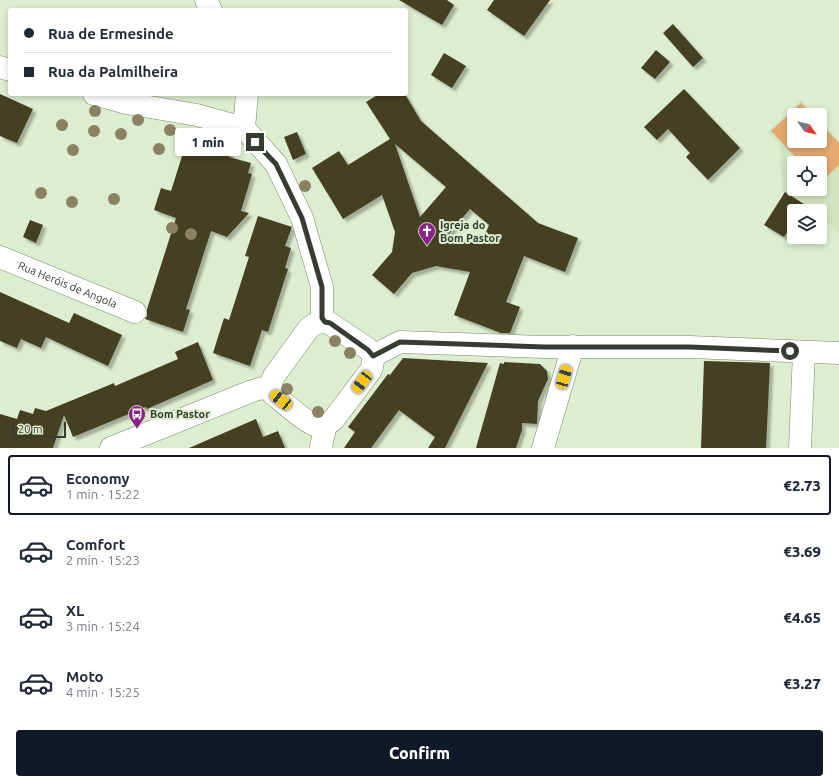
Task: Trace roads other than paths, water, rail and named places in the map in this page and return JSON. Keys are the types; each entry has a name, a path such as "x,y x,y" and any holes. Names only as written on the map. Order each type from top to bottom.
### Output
{"street":[{"path":"101,96 126,103 197,115 244,128 276,164 302,218 322,287 322,318 325,322"},
{"path":"244,128 247,96"},
{"name":"Rua Heróis de Angola","path":"0,257 135,312"},
{"path":"325,322 330,323 368,350 373,356 374,363 371,370 334,419 326,425 318,426 310,423 272,393 270,383 274,376 309,328 315,324 325,322"},
{"path":"373,356 400,342 544,347 690,347 839,353"},
{"path":"543,448 573,346"},
{"path":"800,448 804,352"},
{"path":"111,448 252,391 270,386"},
{"path":"322,448 322,436 326,425"}],"place":[{"name":"Igreja do Bom Pastor","path":"427,246"},
{"name":"Bom Pastor","path":"137,429"}]}
